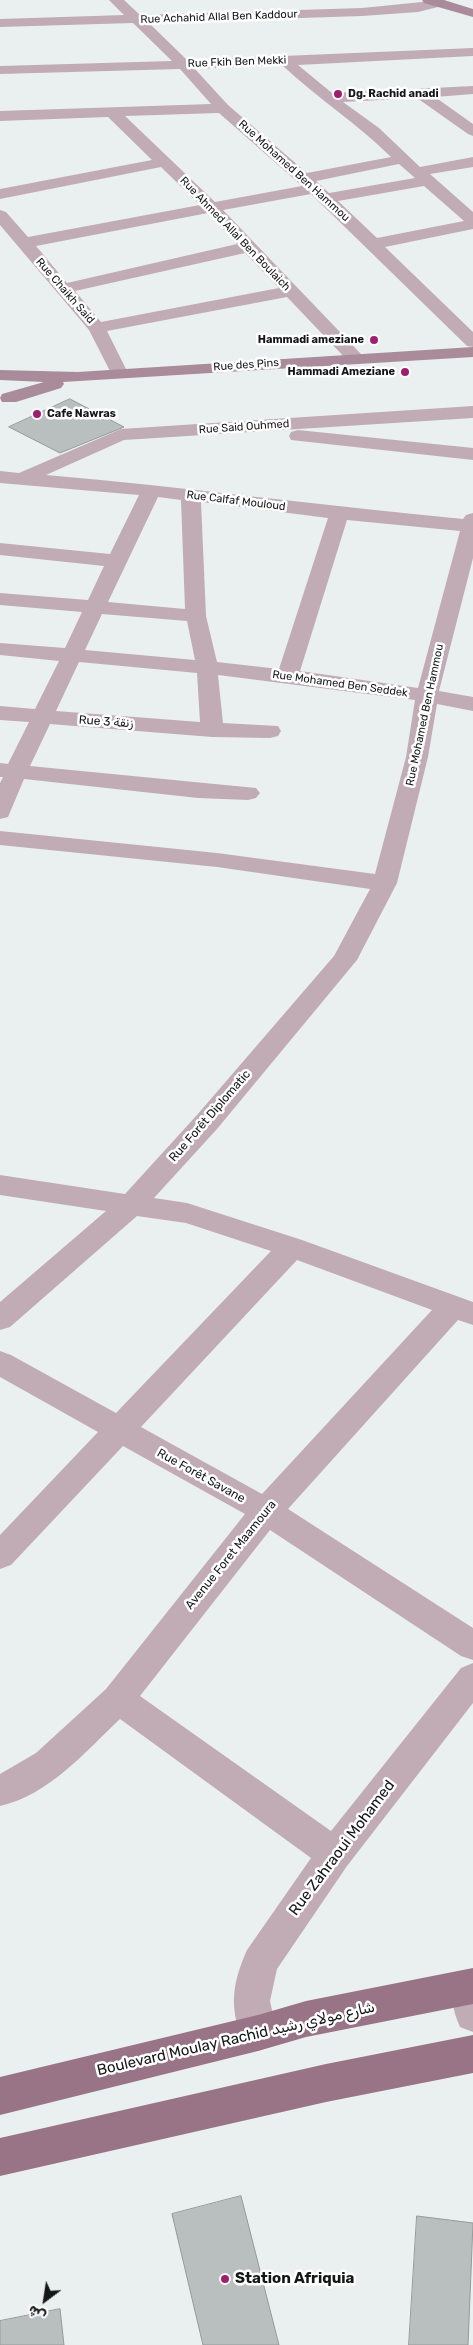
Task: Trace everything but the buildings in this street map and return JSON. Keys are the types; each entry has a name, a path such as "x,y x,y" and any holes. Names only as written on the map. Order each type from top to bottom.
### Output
{"main road":[{"name":"Boulevard Moulay Rachid شارع مولاي رشيد","path":"0,2096 258,2033 306,2019 472,1996"},
{"path":"0,2157 326,2082 473,2054"}],"street":[{"name":"Rue Mohamed Ben Hammou","path":"116,0 135,20 173,53 223,108 316,188 473,342"},
{"name":"Rue Achahid Allal Ben Kaddour","path":"2,21 135,20 397,11 418,8 433,1"},
{"path":"433,1 473,13"},
{"name":"Rue Fkih Ben Mekki","path":"0,70 473,52"},
{"path":"285,60 329,98 374,131 402,159 473,220"},
{"path":"329,98 473,90"},
{"path":"422,94 473,131"},
{"path":"0,116 223,108"},
{"name":"Rue Ahmed Allal Ben Boulaich","path":"113,113 213,209 355,358"},
{"path":"316,188 402,159"},
{"path":"0,194 164,162"},
{"path":"25,244 316,188 422,176 473,162"},
{"name":"Rue Chaikh Said","path":"0,216 97,328 119,373"},
{"path":"373,244 473,224"},
{"path":"63,288 248,247"},
{"path":"97,328 292,292"},
{"name":"Rue des Pins","path":"0,376 78,377 473,352"},
{"path":"0,376 12,387 12,393 5,401"},
{"name":"Rue des Pins","path":"5,401 78,377"},
{"name":"Rue Said Ouhmed","path":"24,478 122,435 473,412"},
{"path":"218,428 473,454"},
{"name":"Rue Calfaf Mouloud","path":"0,477 151,490 339,513 472,522"},
{"path":"0,812 8,771 42,718 151,490"},
{"path":"191,496 196,616 206,667 212,730"},
{"path":"287,677 339,513"},
{"name":"Rue Mohamed Ben Hammou","path":"385,883 417,757 427,696 472,522"},
{"path":"0,549 116,561"},
{"path":"0,600 196,616"},
{"name":"Rue Mohamed Ben Seddek","path":"0,649 206,667 427,696 473,704"},
{"name":"Rue 3 زنقة","path":"0,713 42,718 212,730 270,731"},
{"path":"8,771 198,791 248,794"},
{"path":"0,838 216,860 385,883"},
{"name":"Rue Forêt Diplomatic","path":"0,1319 134,1203 207,1122 344,960 385,883"},
{"path":"0,1185 187,1212 292,1247 463,1310"},
{"path":"0,1556 292,1247"},
{"name":"Avenue Foret Maamoura","path":"0,1790 9,1788 48,1764 118,1699 266,1511 463,1310"},
{"name":"Rue Forêt Savane","path":"0,1363 266,1511 473,1646"},
{"name":"Rue Zahraoui Mohamed","path":"258,2033 251,2001 260,1962 334,1854 473,1678"},
{"path":"118,1699 334,1854"}],"place":[{"name":"Dg. Rachid anadi","path":"338,94"},
{"name":"Hammadi ameziane","path":"374,340"},
{"name":"Hammadi Ameziane","path":"405,372"},
{"name":"Cafe Nawras","path":"37,414"},
{"name":"Station Afriquia","path":"225,2279"}]}
